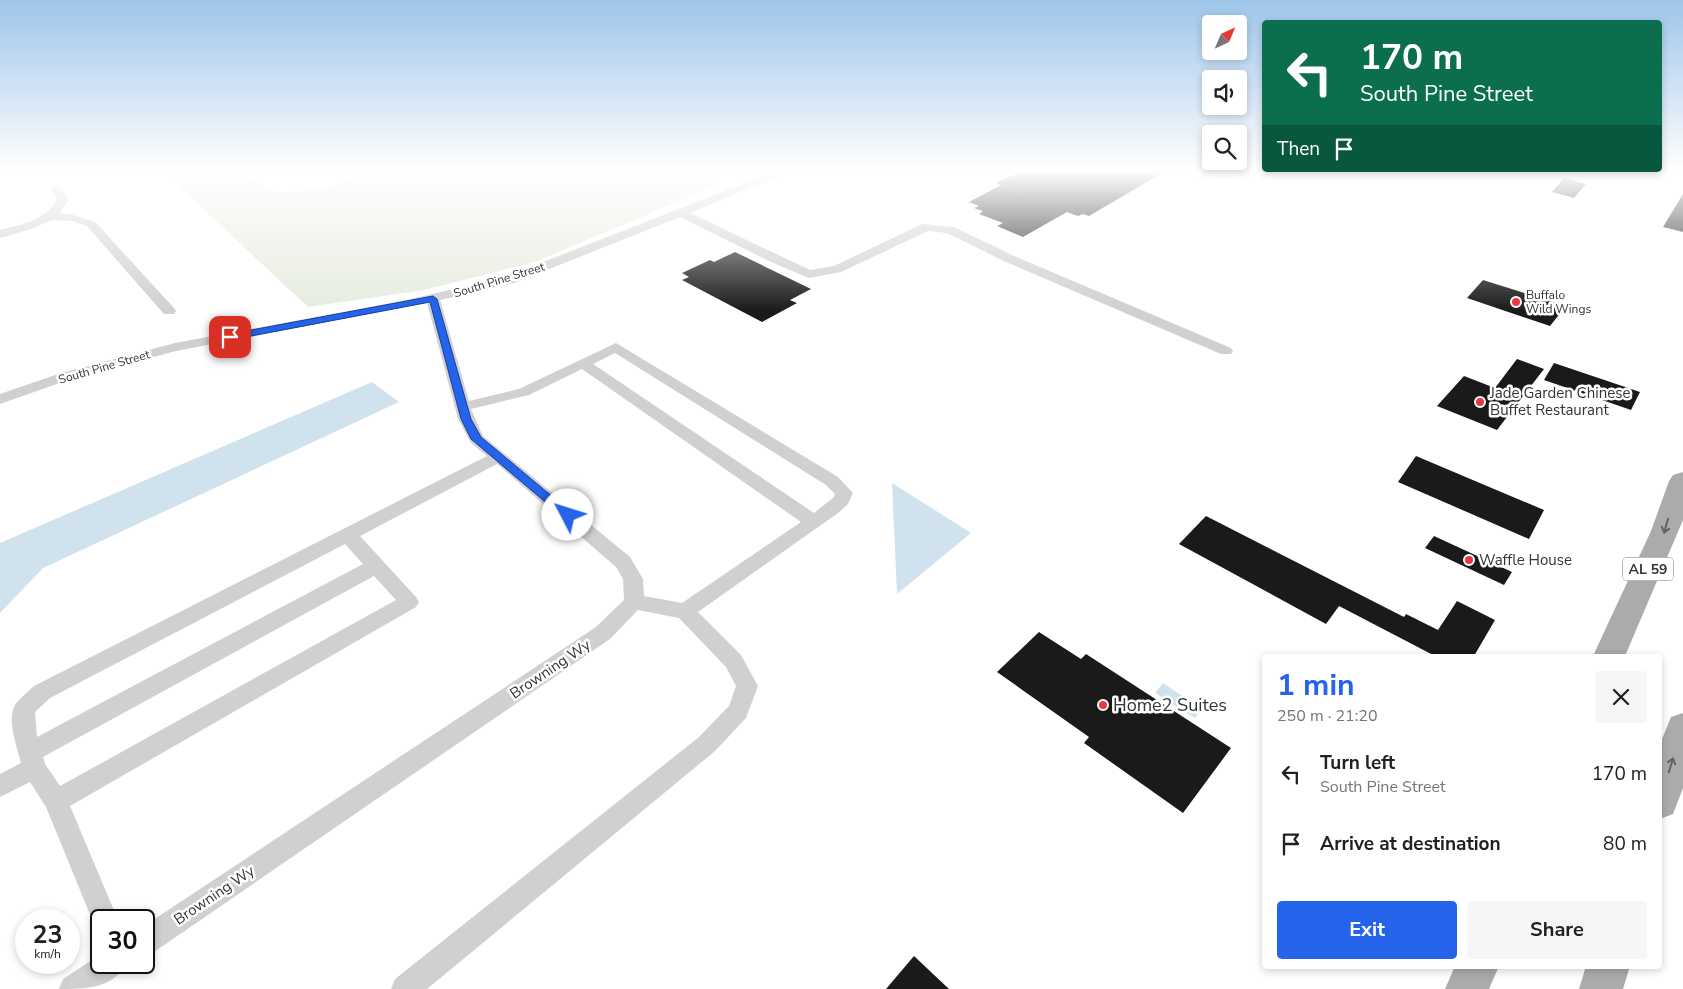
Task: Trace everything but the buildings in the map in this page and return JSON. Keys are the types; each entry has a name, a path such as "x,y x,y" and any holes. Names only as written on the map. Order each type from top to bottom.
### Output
{"main road":[{"name":"AL 59","path":"1610,654 1666,531 1683,481"},
{"path":"1662,796 1683,728"},
{"path":"1467,989 1476,969"},
{"path":"1601,989 1607,969"}],"street":[{"path":"0,234 44,218"},
{"path":"73,218 91,224 169,311"},
{"name":"South Pine Street","path":"0,399 66,376 175,347 433,299 510,280 669,218"},
{"path":"692,218 774,259 809,274 837,269 926,227 950,230 1008,258 1226,351"},
{"path":"405,989 707,744 738,711 747,686 734,661 685,610 634,602 633,579 623,562 477,439 462,407 433,299"},
{"path":"462,407 524,392 616,346 832,481 844,492 842,500 813,522 685,610"},
{"path":"582,364 813,522"},
{"path":"100,909 56,801 32,760 24,731 24,709 42,692 498,457"},
{"path":"56,801 409,602 348,535"},
{"path":"0,786 32,760 376,566"},
{"name":"Browning Wy","path":"155,935 604,633 634,602"},
{"path":"73,989 95,974"}],"shaded area":[{"path":"213,218 638,218 535,262 424,290 308,307"}],"water":[{"path":"372,382 399,402 43,568 0,613 0,543"},
{"path":"892,483 971,533 897,594"},
{"path":"1163,683 1202,709 1195,718 1155,693"}],"place":[{"name":"Buffalo Wild Wings","path":"1516,302"},
{"name":"Jade Garden Chinese Buffet Restaurant","path":"1480,402"},
{"name":"Waffle House","path":"1469,560"},
{"name":"Home2 Suites","path":"1103,705"}],"route":[{"path":"230,337 433,299 466,419 477,439 568,515"}]}
